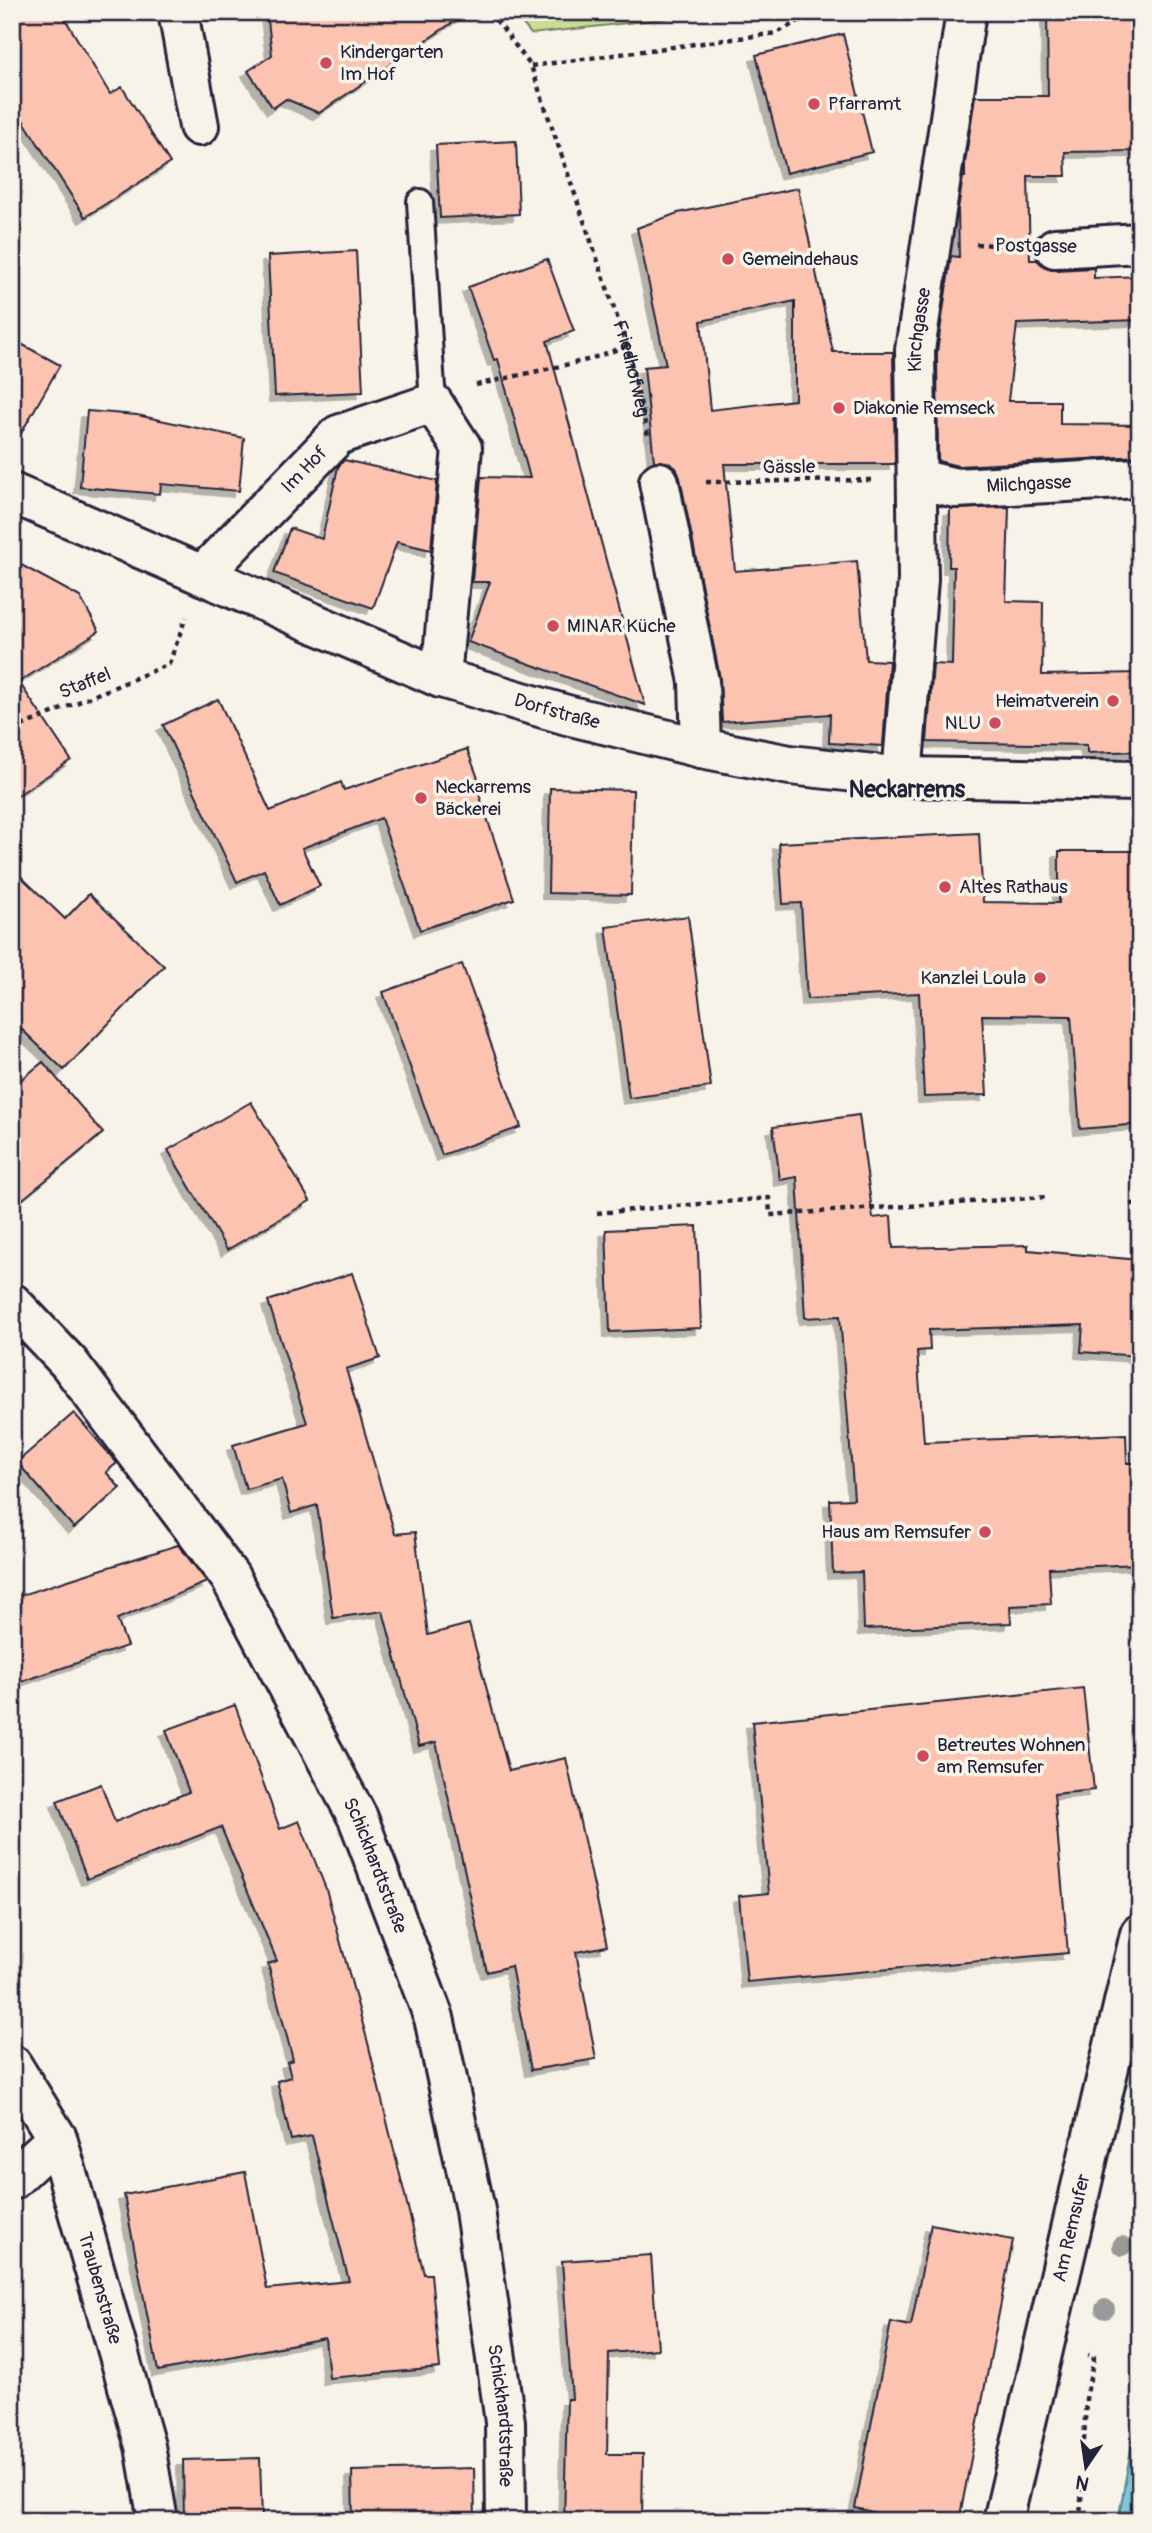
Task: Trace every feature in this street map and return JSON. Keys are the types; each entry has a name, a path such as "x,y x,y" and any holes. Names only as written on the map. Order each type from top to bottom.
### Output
{"street":[{"path":"178,12 199,126"},
{"name":"Kirchgasse","path":"902,777 918,580 915,350 967,12"},
{"name":"Postgasse","path":"1055,248 1140,243"},
{"path":"433,403 462,448 441,678"},
{"name":"Im Hof","path":"202,575 338,435 433,403"},
{"name":"Milchgasse","path":"918,479 956,488 1140,478"},
{"path":"659,482 699,682 701,748"},
{"name":"Dorfstraße","path":"12,493 441,678 567,715 701,748 790,765 902,777 1140,781"},
{"name":"Schickhardtstraße","path":"12,1303 69,1363 230,1577 358,1818 434,2018 472,2197 505,2422 506,2521"},
{"name":"Am Remsufer","path":"1003,2521 1140,1934"},
{"name":"Traubenstraße","path":"12,2065 57,2138 145,2446 158,2521"},
{"path":"12,2180 57,2138"}],"lane":[{"path":"420,202 433,403"}],"path":[{"name":"Friedhofweg","path":"490,12 531,65 627,346 659,482"},
{"path":"531,65 777,33 814,12"},
{"name":"Postgasse","path":"932,242 1055,248"},
{"path":"433,403 479,383 587,360 627,346"},
{"name":"Gässle","path":"659,482 918,479"},
{"name":"Staffel","path":"12,730 169,664"},
{"path":"597,1213 769,1198 770,1215 1047,1197"},
{"path":"1131,1204 1140,1204"},
{"path":"1080,2521 1086,2399 1094,2357 1084,2354"}],"green space":[{"path":"513,12 724,12 531,34"}],"water":[{"path":"1140,2399 1140,2521 1118,2521"}],"building":[{"path":"12,12 61,12 110,94 122,87 170,163 85,217 12,103"},
{"name":"Kindergarten Im Hof","path":"267,12 468,12 319,113 286,99 273,108 248,71 272,55"},
{"path":"1047,12 1140,12 1140,151 1065,152 1066,176 1028,176 1030,260 1037,260 1045,267 1056,270 1094,268 1094,278 1140,276 1140,320 1017,324 1008,401 1060,401 1060,424 1140,425 1140,456 958,466 938,461 937,352 951,256 959,257 958,209 965,177 975,96 1048,96"},
{"name":"Pfarramt","path":"843,34 872,152 786,173 756,55"},
{"path":"516,141 519,214 440,218 436,145"},
{"path":"798,188 833,352 893,352 895,464 724,464 735,571 857,561 866,660 889,661 883,746 829,743 830,714 722,722 720,678 680,478 676,468 667,462 654,461 644,367 666,365 637,228 678,213","holes":["795,301 795,400 710,410 701,321"]},
{"path":"356,251 363,392 275,396 268,256"},
{"path":"547,259 574,331 547,341 645,705 468,642 490,582 472,582 481,477 530,478 498,359 494,360 468,287"},
{"path":"12,339 60,365 12,449"},
{"path":"87,411 137,415 244,438 239,491 161,484 160,494 80,487"},
{"path":"344,460 437,481 431,550 397,542 373,608 274,573 290,528 322,539 338,467"},
{"path":"1009,507 1006,601 1043,602 1042,675 1140,673 1140,751 1087,753 1087,745 927,742 933,664 952,665 954,567 949,567 950,509"},
{"path":"12,560 80,597 99,631 19,682 71,760 12,799"},
{"path":"218,699 270,811 341,782 344,790 467,749 479,781 475,782 514,899 420,930 381,818 302,848 320,886 280,905 264,870 237,882 163,725"},
{"path":"550,788 633,790 631,895 548,893"},
{"path":"979,833 983,902 1059,903 1059,851 1140,851 1140,1124 1080,1129 1071,1016 982,1015 987,1095 924,1097 919,993 807,999 801,903 783,904 779,843"},
{"path":"12,868 65,919 89,894 164,966 64,1070 12,1020"},
{"path":"688,916 711,1087 629,1098 606,927"},
{"path":"462,964 521,1127 442,1155 383,992"},
{"path":"43,1062 103,1133 12,1208 12,1087"},
{"path":"251,1102 310,1201 227,1250 168,1150"},
{"path":"859,1115 873,1218 891,1216 893,1248 1028,1245 1028,1250 1140,1260 1140,1356 1081,1352 1083,1325 929,1330 930,1350 917,1351 924,1442 1126,1434 1127,1463 1140,1463 1140,1564 1049,1568 1051,1604 1010,1606 1011,1623 864,1629 862,1572 833,1573 830,1500 854,1499 840,1316 805,1318 797,1177 780,1180 773,1127"},
{"path":"697,1226 701,1328 610,1332 606,1230"},
{"path":"352,1273 380,1358 346,1369 395,1534 415,1532 428,1635 469,1624 509,1771 566,1758 607,1946 576,1952 596,2059 531,2070 511,1966 487,1972 436,1742 419,1746 383,1611 333,1618 317,1505 291,1513 282,1479 246,1489 233,1445 307,1423 268,1301"},
{"path":"74,1413 117,1463 106,1472 120,1488 74,1528 17,1462"},
{"path":"178,1545 207,1582 117,1619 127,1646 12,1685 12,1598"},
{"path":"1083,1688 1094,1790 1054,1794 1068,1953 747,1982 739,1896 769,1893 752,1722"},
{"path":"235,1705 280,1829 299,1821 326,1889 368,2043 424,2274 431,2274 440,2368 329,2378 325,2338 158,2371 124,2195 245,2172 267,2289 349,2281 312,2136 291,2140 277,2081 291,2077 287,2062 293,2060 268,1964 277,1961 221,1827 87,1879 57,1801 101,1784 115,1822 189,1792 166,1730"},
{"path":"931,2224 1013,2240 959,2521 885,2521 886,2515 855,2508 891,2322 911,2326"},
{"path":"651,2255 658,2349 609,2353 607,2454 643,2454 642,2521 564,2521 567,2399 572,2399 562,2261"},
{"path":"260,2458 262,2521 184,2521 183,2460"},
{"path":"474,2468 475,2521 353,2521 352,2471"}],"place":[{"name":"Kindergarten Im Hof","path":"326,63"},
{"name":"Pfarramt","path":"814,104"},
{"name":"Gemeindehaus","path":"728,259"},
{"name":"Diakonie Remseck","path":"839,408"},
{"name":"MINAR Küche","path":"553,626"},
{"name":"Heimatverein","path":"1113,701"},
{"name":"NLU","path":"995,723"},
{"name":"Neckarrems Bäckerei","path":"421,798"},
{"name":"Altes Rathaus","path":"945,887"},
{"name":"Kanzlei Loula","path":"1040,978"},
{"name":"Haus am Remsufer","path":"985,1532"},
{"name":"Betreutes Wohnen am Remsufer","path":"923,1756"}],"district":[{"name":"Neckarrems","path":"907,789"}]}
